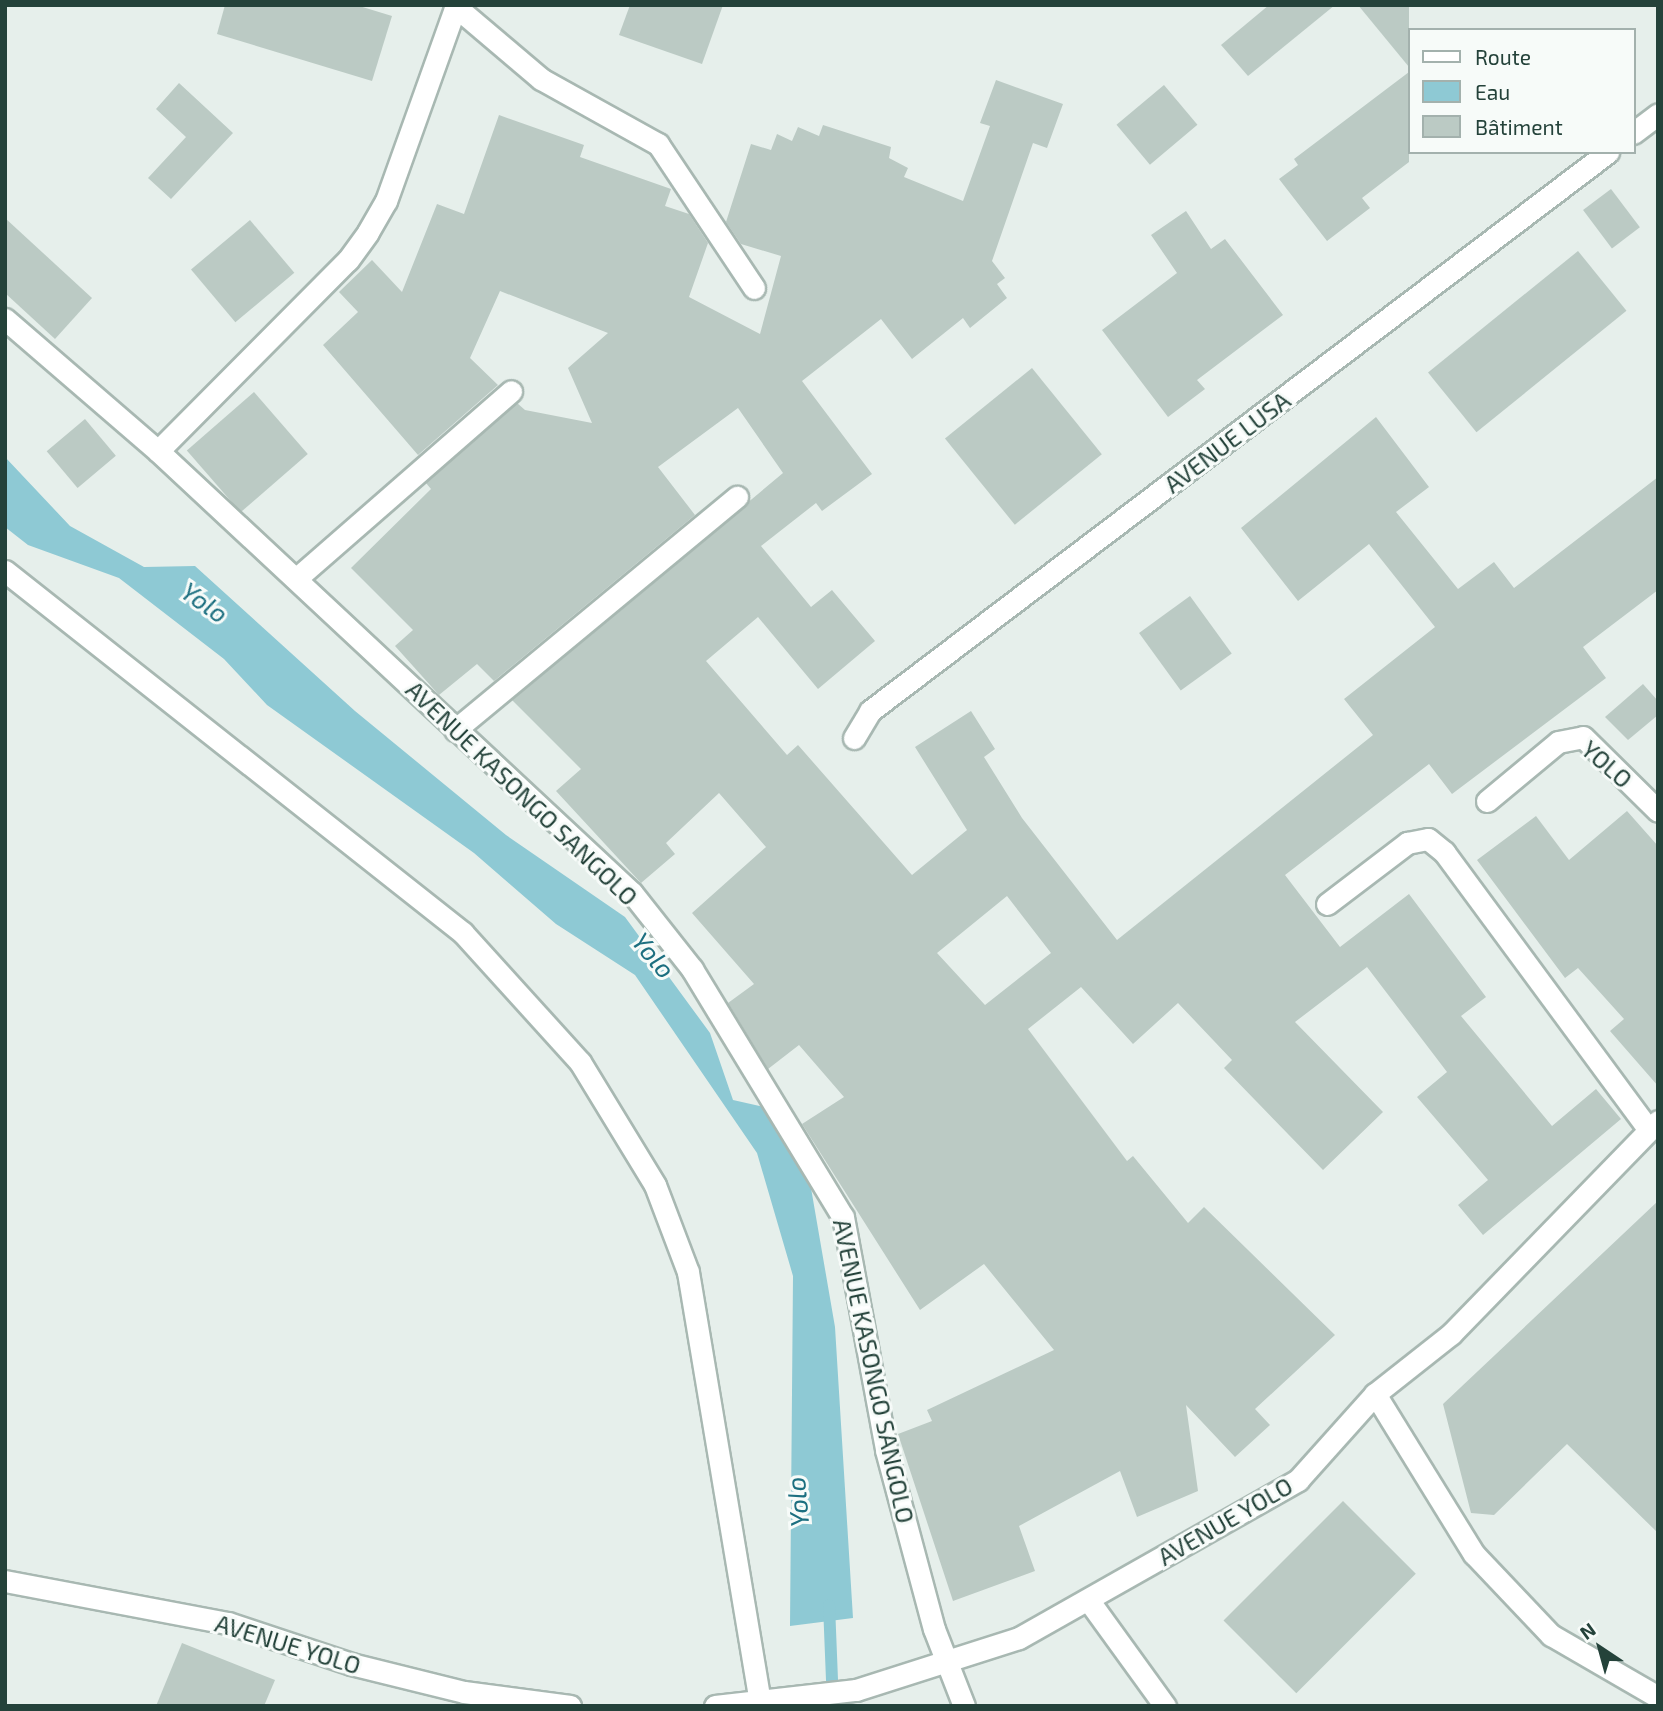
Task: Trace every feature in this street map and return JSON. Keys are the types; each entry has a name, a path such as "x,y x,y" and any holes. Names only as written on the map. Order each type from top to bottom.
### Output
{"street":[{"path":"158,451 348,260 368,232 386,201 456,6 541,79 658,144 754,288"},
{"path":"1635,131 1658,114"},
{"name":"AVENUE LUSA","path":"854,738 870,711 1605,154"},
{"name":"AVENUE KASONGO SANGOLO","path":"5,319 158,451 297,578 649,915 692,969 843,1217 886,1450 947,1665 964,1706"},
{"path":"297,578 511,391"},
{"path":"455,730 737,497"},
{"path":"5,570 463,933 580,1062 655,1185 688,1272 761,1704"},
{"name":"YOLO","path":"1487,802 1558,741 1583,737 1658,811"},
{"path":"1327,904 1407,843 1428,839 1444,852 1653,1126"},
{"name":"AVENUE YOLO","path":"715,1706 800,1700 856,1690 947,1665 1019,1638 1089,1601 1298,1479 1375,1394 1451,1334 1653,1126"},
{"path":"1375,1394 1474,1554 1551,1635 1658,1698"},
{"name":"AVENUE YOLO","path":"5,1580 228,1623 351,1664 464,1692 570,1706"},
{"path":"1089,1601 1165,1706"}],"water":[{"path":"5,457 70,526 144,567 195,566 355,711 506,835 625,917 710,1033 733,1100 769,1108 811,1188 835,1327 853,1618 790,1626 793,1276 757,1153 635,975 556,924 474,853 267,705 224,659 119,578 28,545 5,527"}],"building":[{"path":"225,5 356,5 392,16 372,81 217,34"},
{"path":"630,5 723,5 702,64 619,35"},
{"path":"1269,5 1335,5 1248,76 1221,45"},
{"path":"1358,5 1409,5 1408,66"},
{"path":"1408,73 1409,162 1362,198 1370,208 1327,241 1279,179 1298,165 1294,159"},
{"path":"996,80 1063,104 1047,148 1033,143 992,261 1005,278 997,284 1007,298 970,328 963,318 912,359 881,319 802,381 872,474 822,511 816,503 761,546 811,607 832,590 875,641 818,689 758,617 706,661 787,755 798,745 912,875 967,830 915,747 971,711 995,749 984,757 1022,818 1117,940 1373,735 1344,699 1435,627 1369,544 1298,601 1241,528 1376,417 1429,487 1396,512 1458,589 1494,562 1514,588 1658,477 1658,590 1583,647 1606,678 1452,794 1429,764 1285,875 1340,947 1409,894 1486,997 1461,1016 1552,1126 1596,1089 1621,1119 1483,1235 1458,1205 1488,1180 1417,1097 1447,1072 1367,967 1295,1022 1383,1112 1323,1170 1224,1068 1232,1060 1178,1003 1133,1044 1081,987 1028,1029 1127,1161 1133,1156 1188,1223 1204,1207 1335,1335 1255,1409 1270,1425 1235,1457 1186,1405 1198,1491 1137,1517 1120,1471 1019,1526 1035,1571 953,1601 898,1434 932,1421 927,1410 1054,1350 984,1264 920,1310 802,1124 844,1097 799,1045 768,1069 728,1003 754,984 692,913 766,847 719,793 666,843 675,854 641,883 556,791 581,769 512,700 783,473 738,408 658,467 695,515 494,681 477,664 439,695 395,646 413,630 351,568 431,489 426,483 517,403 525,410 592,423 568,368 608,333 500,291 470,358 498,385 418,455 323,345 358,312 339,292 372,260 402,292 437,204 464,214 499,115 584,145 580,157 671,189 665,206 689,214 708,243 689,297 760,334 781,256 741,244 726,222 751,144 771,150 777,134 792,141 798,127 819,136 823,125 891,147 889,158 908,168 904,177 963,201 990,126 980,123","holes":["1007,896 1051,953 985,1005 937,953"]},
{"path":"179,83 233,133 171,199 148,178 186,137 156,109"},
{"path":"1164,85 1197,125 1150,165 1117,125"},
{"path":"1611,189 1640,227 1612,248 1583,210"},
{"path":"1186,211 1211,249 1225,239 1283,315 1197,380 1205,389 1168,417 1102,330 1177,273 1151,235"},
{"path":"5,218 92,298 55,339 5,293"},
{"path":"250,220 294,273 235,322 191,269"},
{"path":"1578,251 1626,311 1476,432 1428,372"},
{"path":"1032,368 1102,454 1015,525 945,438"},
{"path":"254,392 308,454 241,512 187,450"},
{"path":"85,419 116,456 78,488 47,451"},
{"path":"1190,596 1232,653 1181,690 1139,633"},
{"path":"1643,684 1658,701 1658,715 1628,740 1605,717"},
{"path":"1627,811 1658,846 1658,1086 1610,1031 1624,1019 1578,968 1565,978 1477,860 1536,816 1569,860"},
{"path":"1658,1201 1658,1533 1567,1444 1494,1515 1471,1513 1443,1404"},
{"path":"1343,1501 1416,1574 1296,1693 1223,1621"},
{"path":"182,1643 275,1680 264,1706 156,1706"}],"waterway":[{"name":"Yolo","path":"829,1605 833,1706"}]}
